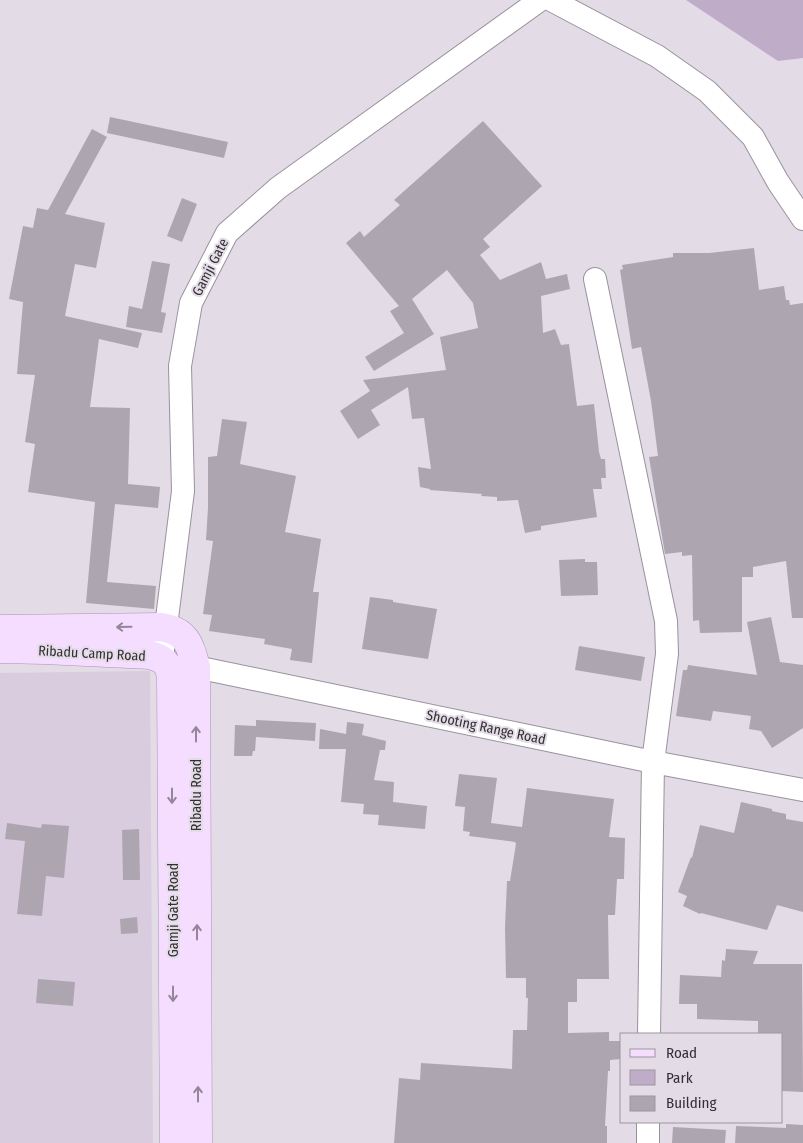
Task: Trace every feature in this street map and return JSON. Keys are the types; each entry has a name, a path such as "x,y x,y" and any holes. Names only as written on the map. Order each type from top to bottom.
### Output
{"main road":[{"path":"0,628 165,627"},
{"name":"Ribadu Road","path":"165,627 178,632 186,639 191,649 175,667 198,1143"},
{"name":"Ribadu Camp Road","path":"0,649 145,655 175,667"},
{"name":"Gamji Gate Road","path":"174,1143 175,667"}],"street":[{"name":"Gamji Gate","path":"165,627 183,491 180,366 191,303 227,233 278,188 540,0"},
{"path":"551,0 657,56 707,91 753,136 778,182 803,219"},
{"path":"595,279 666,621 667,654 653,762 650,1033"},
{"name":"Shooting Range Road","path":"175,667 803,790"},
{"path":"648,1123 648,1143"}],"shaded area":[{"path":"150,671 153,1143 0,1143 0,673"}],"green space":[{"path":"686,0 803,0 803,58 778,61"}],"building":[{"path":"110,117 228,142 224,158 107,133"},
{"path":"483,121 542,186 483,239 490,247 480,255 500,280 541,262 546,279 567,274 570,289 541,296 543,333 555,329 561,345 569,344 577,406 594,404 599,452 601,459 605,459 606,478 601,478 602,489 593,489 597,517 541,526 541,530 525,533 518,500 497,501 497,497 481,496 482,494 430,490 420,487 418,467 431,469 424,418 412,419 408,387 371,410 380,425 358,439 340,411 370,391 363,380 446,370 440,337 478,328 473,303 447,270 412,299 434,334 374,371 365,357 404,333 390,311 399,306 346,243 360,231 364,237 400,205 394,200"},
{"path":"92,129 107,137 65,214 105,223 96,268 75,264 65,316 142,333 138,348 99,339 90,407 130,408 128,484 160,487 158,508 115,504 107,582 156,586 154,609 86,603 95,502 28,492 35,444 25,442 35,375 17,374 23,302 9,299 23,226 33,228 37,208 48,210"},
{"path":"182,198 197,204 182,242 167,236"},
{"path":"754,248 759,290 784,286 786,300 789,300 790,305 803,303 803,618 792,618 786,561 753,567 753,577 742,577 742,632 700,633 699,620 693,621 692,555 682,556 682,552 665,554 649,457 658,456 651,401 641,347 632,349 620,270 623,269 622,265 673,257 673,253 709,253"},
{"path":"152,261 170,264 161,312 166,313 162,333 126,327 129,306 142,309"},
{"path":"222,419 247,422 240,464 296,476 285,532 321,539 313,592 319,592 312,663 290,660 292,649 264,644 265,639 209,631 212,615 203,614 213,541 206,540 208,457 217,456"},
{"path":"585,559 585,562 597,562 598,595 561,596 559,560"},
{"path":"370,597 437,609 428,659 362,649"},
{"path":"771,617 780,662 803,665 803,728 772,748 761,731 749,729 751,716 713,711 711,721 676,716 683,670 687,670 688,665 757,675 747,622"},
{"path":"579,646 645,657 641,681 575,670"},
{"path":"256,720 316,723 315,741 256,737 255,751 253,751 252,756 234,756 235,725 256,726"},
{"path":"347,722 364,724 362,735 386,741 385,750 380,750 374,780 394,782 393,802 427,806 425,829 378,825 379,815 363,814 364,804 341,802 346,749 319,749 320,729 346,734"},
{"path":"459,774 497,778 491,823 522,827 527,788 614,799 609,837 625,838 624,879 617,879 615,915 608,915 609,979 577,979 577,1002 568,1002 568,1033 609,1032 609,1041 620,1041 620,1059 610,1060 610,1071 608,1071 605,1126 607,1126 607,1143 394,1143 399,1078 420,1080 421,1063 512,1069 513,1030 527,1030 528,998 526,998 526,978 506,978 505,928 507,881 510,881 516,844 515,842 469,836 470,832 463,831 465,807 455,806"},
{"path":"741,802 772,809 772,811 786,814 786,819 803,822 803,912 777,905 767,930 700,914 683,906 687,896 678,892 692,858 700,825 734,833"},
{"path":"7,823 41,828 42,824 69,826 64,878 46,876 42,916 17,914 25,841 5,839"},
{"path":"139,829 140,880 123,880 122,830"},
{"path":"137,917 138,933 121,934 120,919"},
{"path":"726,949 758,951 753,964 802,964 803,1092 783,1091 783,1033 758,1033 758,1021 697,1019 697,1004 679,1004 680,975 721,977 722,960 725,961"},
{"path":"38,979 75,982 73,1006 36,1003"},
{"path":"786,1124 803,1125 803,1143 735,1143 736,1126 786,1128"},
{"path":"673,1127 726,1130 725,1143 672,1143"}]}
